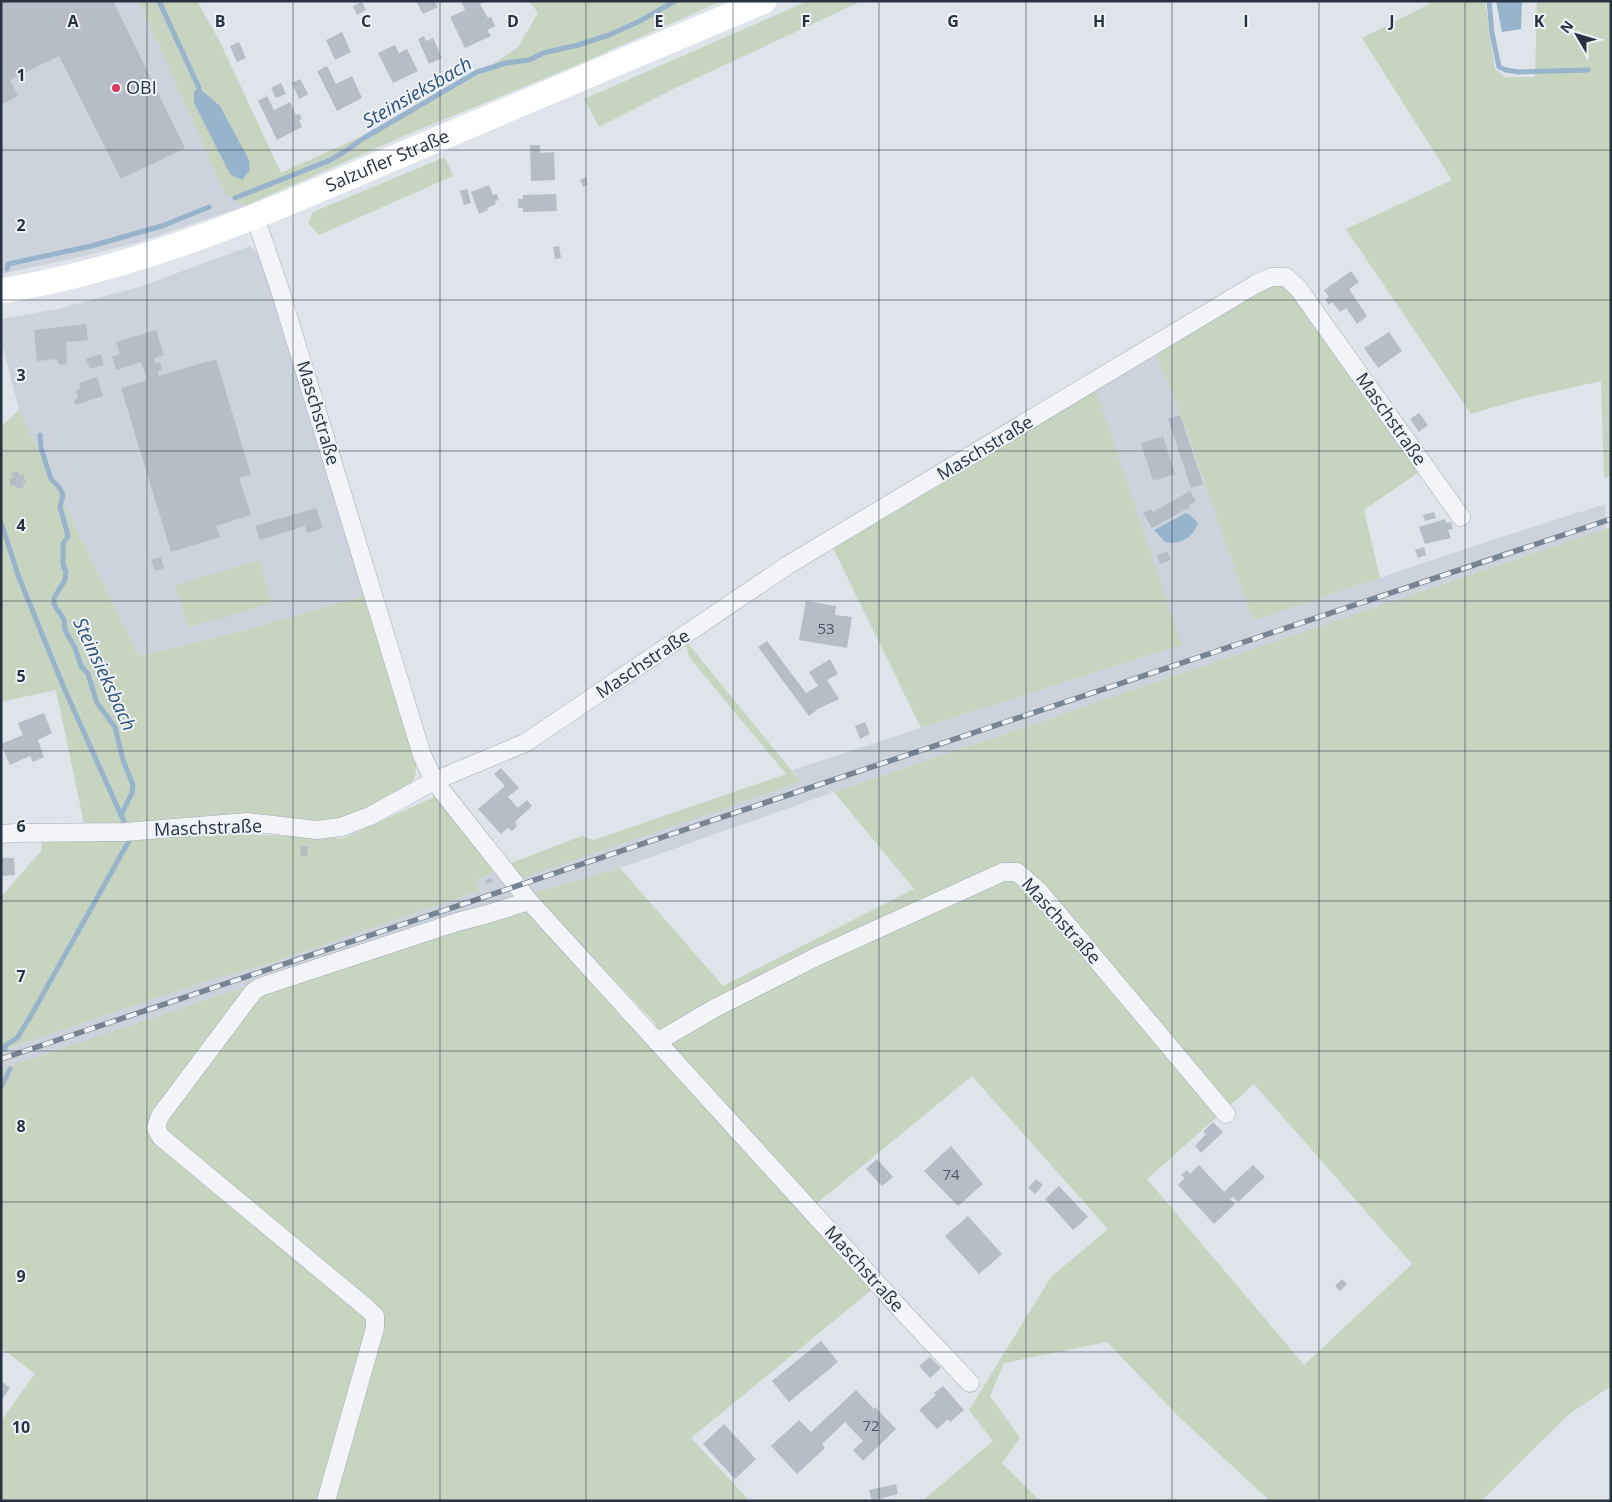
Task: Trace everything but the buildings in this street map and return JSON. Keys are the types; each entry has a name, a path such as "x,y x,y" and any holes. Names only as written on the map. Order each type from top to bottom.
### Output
{"main road":[{"name":"Salzufler Straße","path":"1,291 46,284 158,253 255,217 764,1"}],"street":[{"name":"Maschstraße","path":"255,217 280,286 422,755 434,781 529,901 970,1383"},
{"name":"Maschstraße","path":"1,834 124,832 247,822 317,830 341,827 370,816 434,781 525,743 788,565 1256,284 1271,277 1286,277 1298,288 1461,518"},
{"name":"Maschstraße","path":"657,1042 715,1008 818,956 1003,872 1017,872 1038,890 1226,1114"},
{"path":"326,1501 375,1328 375,1316 368,1308 161,1137 156,1128 160,1116 253,992 260,987 456,922 529,901"}],"shaded area":[{"path":"1,1 139,1 225,194 245,206 139,242 1,274"},
{"path":"250,246 260,254 364,596 238,632 138,656 19,410 1,339 1,319 58,309 142,286"},
{"path":"1157,355 1179,410 1253,621 1605,504 1606,529 834,792 620,868 532,893 516,895 1,1069 1,1051 200,983 268,964 479,891 476,881 499,870 509,882 801,781 792,770 1182,645 1096,390"}],"green space":[{"path":"139,1 197,1 220,42 281,173 404,117 481,73 518,47 538,13 529,1 722,1 575,66 406,135 245,206 225,194"},
{"path":"808,1 862,1 673,89 599,127 584,99"},
{"path":"1435,1 1485,1 1495,69 1505,77 1535,77 1537,1 1611,1 1611,476 1604,478 1601,381 1525,398 1471,414 1346,229 1452,180 1362,38"},
{"path":"445,157 453,176 319,235 308,223 313,212"},
{"path":"1281,285 1293,291 1422,470 1364,510 1380,578 1253,621 1179,410 1157,355 1268,286"},
{"path":"1096,390 1182,645 921,728 831,544"},
{"path":"19,410 138,656 238,632 364,596 417,760 415,778 402,794 322,825 205,833 344,838 436,796 499,870 477,880 479,891 268,964 200,983 1,1051 1,897 41,851 42,839 86,833 56,690 1,702 1,427"},
{"path":"1611,527 1611,1386 1568,1415 1481,1501 1270,1501 1178,1416 1107,1342 1004,1363 990,1396 1020,1438 1002,1463 1040,1501 922,1501 993,1441 969,1410 1051,1277 1108,1229 972,1076 816,1204 874,1288 691,1438 750,1501 1,1501 1,1421 35,1374 1,1348 1,1069 516,895 646,1037 656,1024 532,893 620,868 723,986 914,889 834,792","holes":["1254,1084 1412,1264 1304,1365 1147,1179"]},
{"path":"259,560 272,603 188,628 175,585"},
{"path":"685,640 801,782 519,879 511,863 582,836 594,840 786,774 689,657"}],"water":[{"path":"1496,1 1522,1 1521,29 1502,32"},
{"path":"199,88 220,106 249,160 250,170 242,180 230,174 194,103 194,91"},
{"path":"1186,513 1198,523 1193,533 1185,539 1171,543 1165,542 1154,530"}],"waterway":[{"path":"159,1 199,88"},
{"name":"Steinsieksbach","path":"235,198 328,161 477,72 506,63 529,60 543,53 609,35 638,22 675,1"},
{"path":"1489,1 1492,33 1499,67 1518,72 1588,70"},
{"name":"Steinsieksbach","path":"7,269 8,264 91,246 162,226 209,207"},
{"name":"Steinsieksbach","path":"40,435 41,448 51,479 59,487 63,495 60,507 68,536 63,544 65,580 54,598 54,604 64,620 65,630 75,648 81,666 88,674 97,703 115,727 123,760 133,785 132,793 121,815 126,826"},
{"name":"Steinsieksbach","path":"1,522 18,575 64,688 121,815"},
{"name":"Steinsieksbach","path":"5,1049 6,1045 17,1038 29,1019 130,839"},
{"name":"Steinsieksbach","path":"1,1087 10,1069"}],"railway":[{"path":"1,1059 1611,519"}],"place":[{"name":"OBI","path":"116,88"}]}
